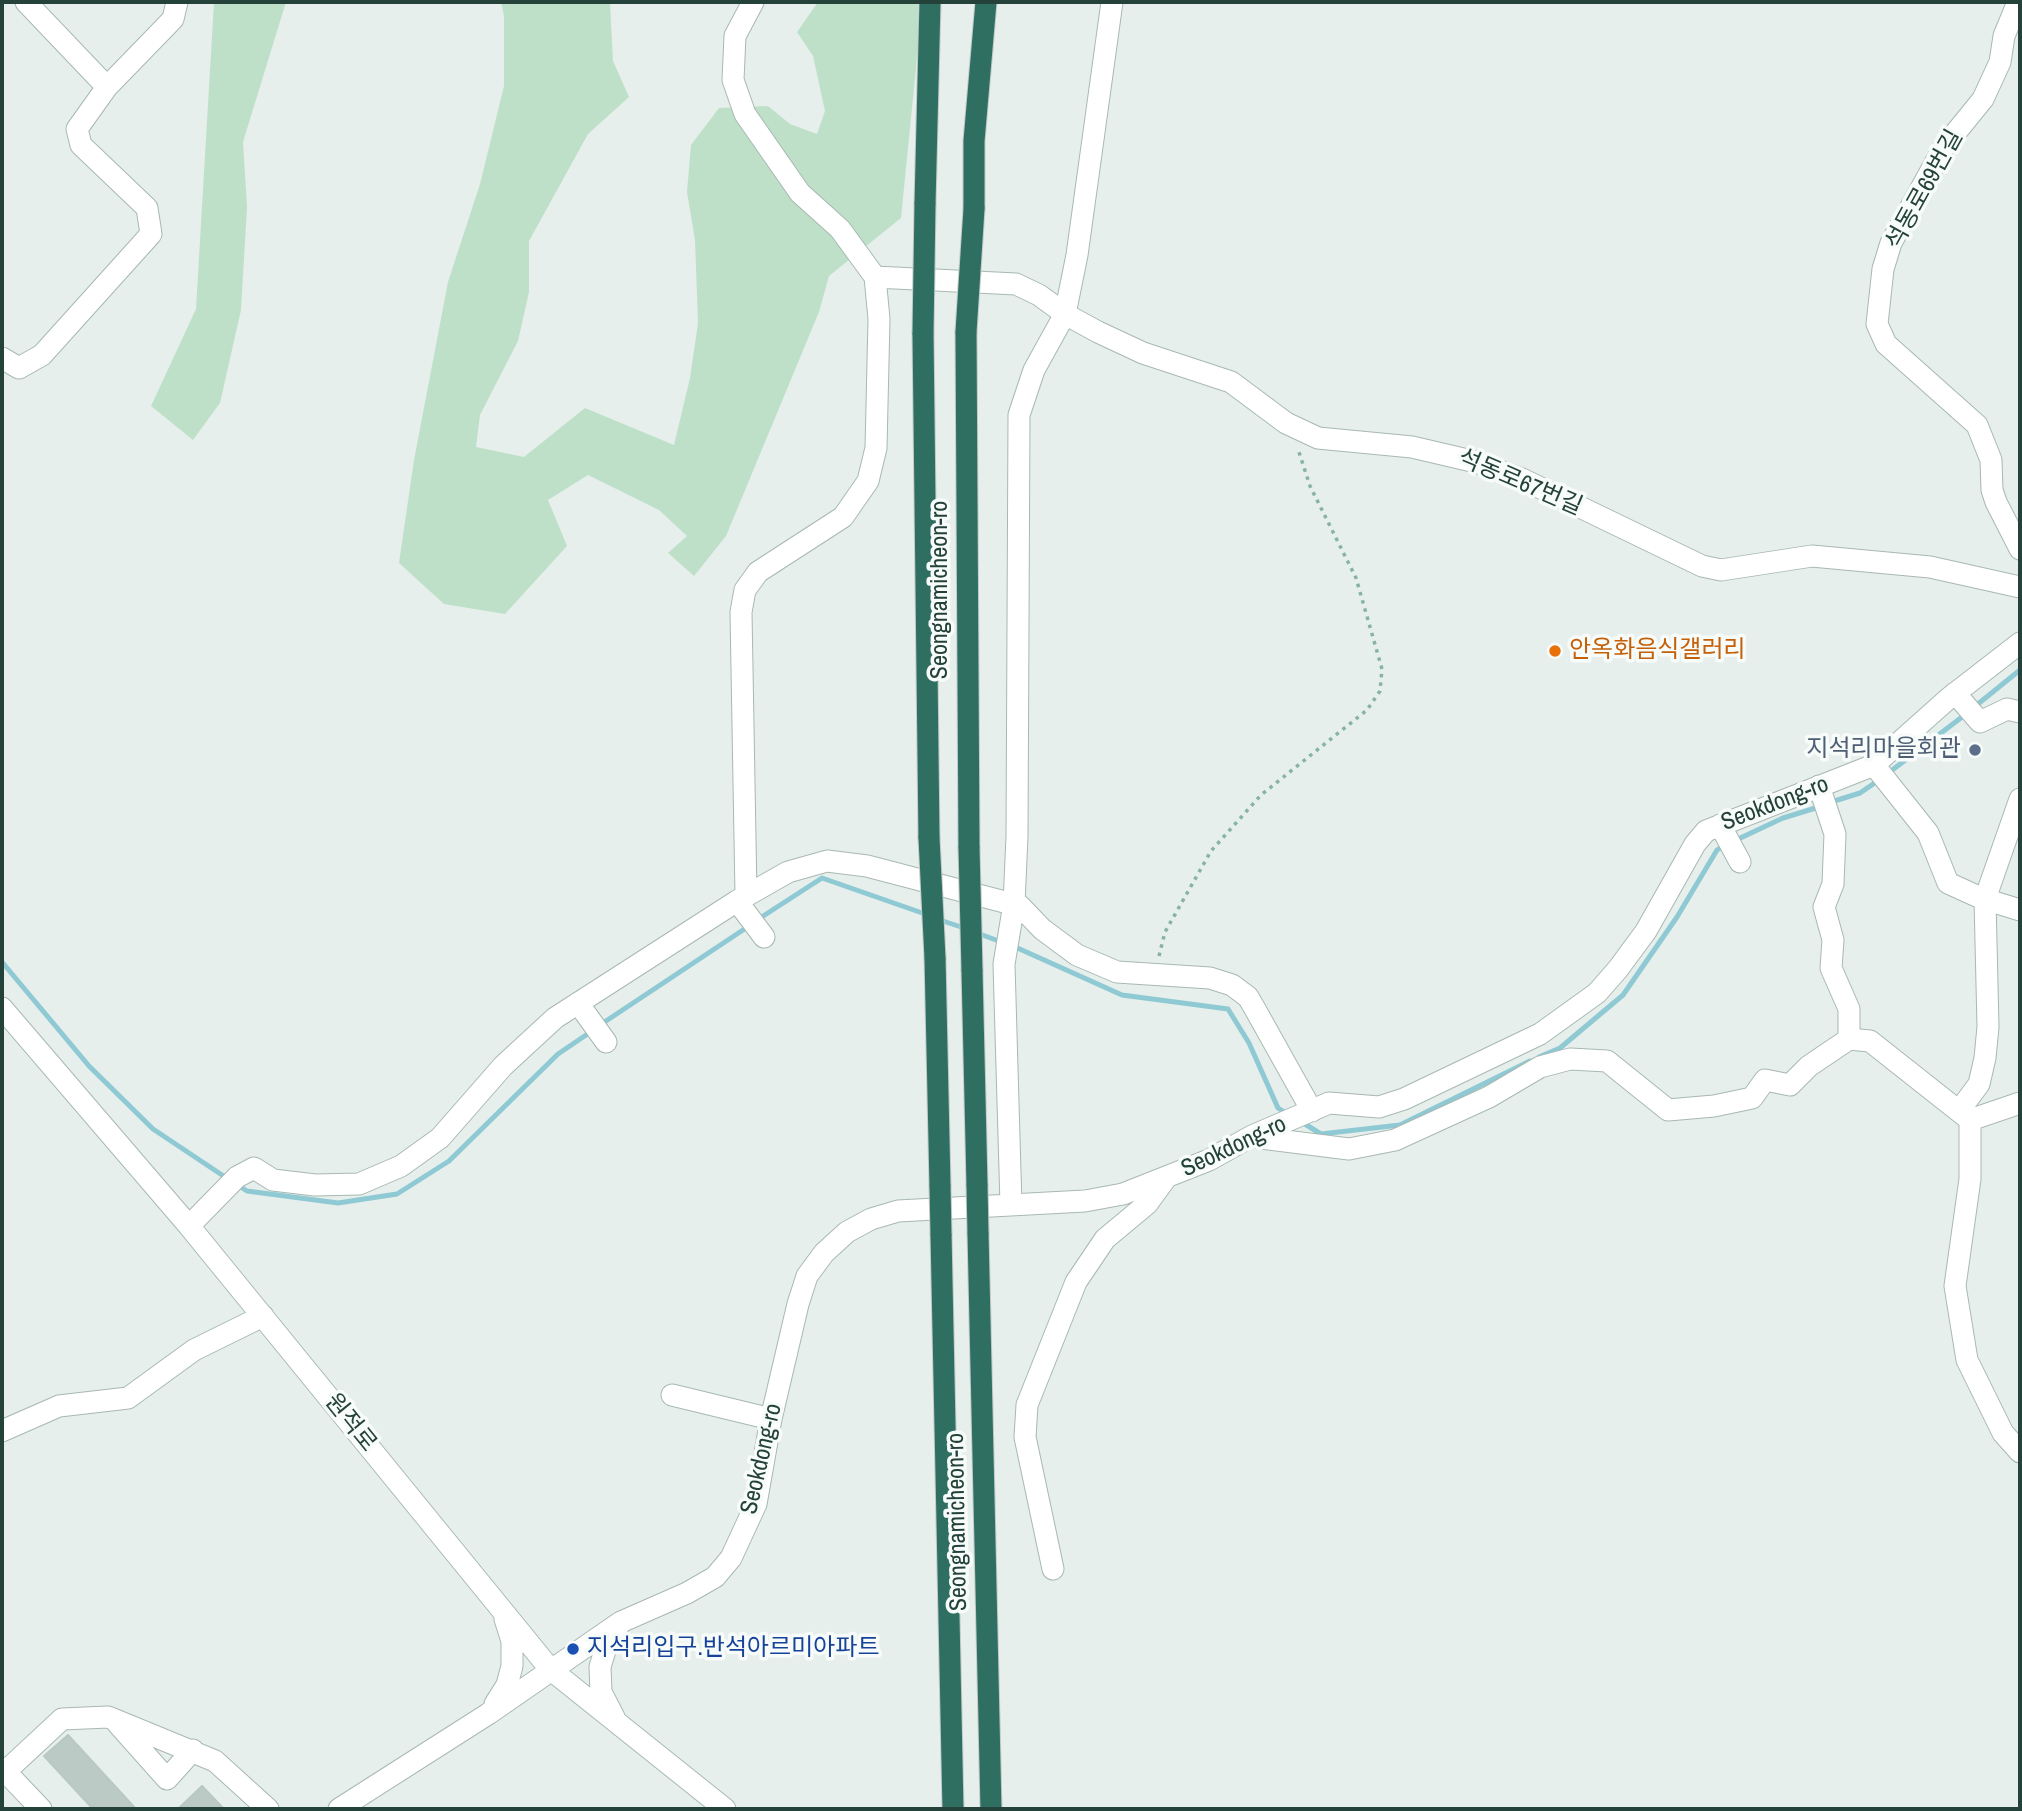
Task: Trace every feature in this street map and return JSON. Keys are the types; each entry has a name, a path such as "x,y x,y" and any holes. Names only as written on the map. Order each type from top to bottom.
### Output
{"highway":[{"name":"Seongnamicheon-ro","path":"930,2 923,333 929,838 935,958 953,1809"},
{"name":"Seongnamicheon-ro","path":"986,2 974,141 974,208 966,332 969,848 991,1809"}],"street":[{"path":"26,2 107,87"},
{"path":"2,358 19,368 42,355 151,234 147,208 81,145 77,129 107,87 173,19 177,2"},
{"path":"753,2 735,36 733,80 745,114 800,193 840,229 876,277 879,319 876,448 868,481 843,517 758,572 745,590 741,612 742,902 761,934"},
{"path":"1011,1205 1004,964 1013,911 1019,415 1034,370 1065,314 1077,256 1112,2"},
{"name":"석동로69번길","path":"2018,2 2004,36 2000,62 1987,91 1944,147 1891,243 1883,270 1877,324 1886,344 1977,425 1991,460 1992,490 1996,502 2020,549"},
{"name":"석동로67번길","path":"876,277 1016,284 1040,295 1065,314 1143,353 1231,382 1300,429 1318,438 1412,447 1476,462 1522,479 1702,566 1721,570 1812,556 1930,567 2020,587"},
{"name":"Seokdong-ro","path":"339,1809 488,1714 550,1668 621,1622 715,1577 731,1558 756,1504 771,1419 807,1276 824,1253 847,1231 871,1219 898,1211 1085,1201 1123,1194 1209,1160 1252,1136 1329,1104 1378,1107 1404,1099 1540,1034 1597,993 1618,969 1646,931 1695,844 1706,831 1730,843 1820,790 1881,774 1958,697 2020,643"},
{"path":"1958,697 1980,722 2007,709 2020,712"},
{"path":"1881,774 1928,834 1948,883 2020,910"},
{"path":"1820,790 1835,834 1834,871 1824,907 1833,940 1831,968 1849,1009 1849,1039"},
{"path":"2020,799 1985,899 1988,1027 1979,1084 1965,1116 1970,1179 1955,1286 1967,1360 2003,1433 2020,1452"},
{"path":"189,1226 237,1177 254,1168 273,1180 315,1185 359,1184 401,1166 440,1138 503,1066 555,1018 581,1007 788,872 827,861 867,866 1013,911 1077,955 1116,972 1210,978 1232,985 1248,998 1310,1112"},
{"path":"581,1007 604,1039"},
{"name":"원적로","path":"2,1008 189,1226 550,1668 725,1809"},
{"path":"1252,1136 1349,1149 1395,1140 1489,1097 1540,1067 1570,1059 1607,1061 1668,1110 1714,1106 1752,1098 1765,1080 1790,1085 1809,1066 1849,1039 1870,1041 1965,1116"},
{"path":"1965,1116 2020,1103"},
{"path":"1053,1569 1025,1437 1027,1405 1076,1282 1105,1240 1147,1203 1166,1178"},
{"path":"2,1431 59,1406 128,1398 194,1350 263,1316"},
{"path":"672,1395 771,1419"},
{"path":"488,1714 507,1685 512,1666 512,1641 503,1611"},
{"path":"616,1722 601,1692 600,1667 606,1647 621,1622"},
{"path":"41,1809 3,1770 62,1719 114,1719 215,1761 268,1809"},
{"path":"114,1719 167,1779 192,1750"}],"path":[{"path":"1155,976 1165,932 1211,851 1261,795 1367,710 1380,691 1382,669 1356,578 1297,454 1300,429"}],"green space":[{"path":"214,2 286,2 243,142 247,207 241,310 220,403 193,440 151,406 196,309"},
{"path":"501,2 610,2 613,61 629,97 588,134 529,241 529,292 518,341 480,415 476,447 524,457 585,408 674,445 690,378 698,323 695,240 687,192 691,145 719,108 768,106 790,124 817,134 825,111 813,56 797,32 818,2 918,2 919,38 901,218 829,276 819,312 726,536 694,576 668,553 687,536 659,510 588,475 548,500 567,546 505,614 444,604 399,563 414,460 448,282 480,184 504,86 504,16"}],"building":[{"path":"68,1735 136,1809 93,1809 44,1756"},
{"path":"202,1786 224,1809 178,1809"}],"waterway":[{"path":"1973,708 2020,670"},
{"path":"1887,774 1966,714"},
{"path":"1828,803 1860,793 1879,780"},
{"path":"1734,841 1783,818 1819,807"},
{"path":"1539,1057 1560,1048 1623,995 1677,917 1717,850 1725,845"},
{"path":"757,920 822,878 928,915"},
{"path":"937,919 964,928"},
{"path":"600,1025 749,926"},
{"path":"977,933 1004,943"},
{"path":"1013,946 1122,995 1228,1009 1249,1043 1278,1108 1289,1115"},
{"path":"2,962 89,1066 153,1129 228,1179"},
{"path":"236,1184 247,1191 338,1203 397,1194 449,1161 558,1054 592,1031"},
{"path":"1300,1121 1321,1134 1400,1125 1530,1061"}],"place":[{"name":"안옥화음식갤러리","path":"1555,651"},
{"name":"지석리마을회관","path":"1975,750"},
{"name":"지석리입구.반석아르미아파트","path":"573,1649"}]}
